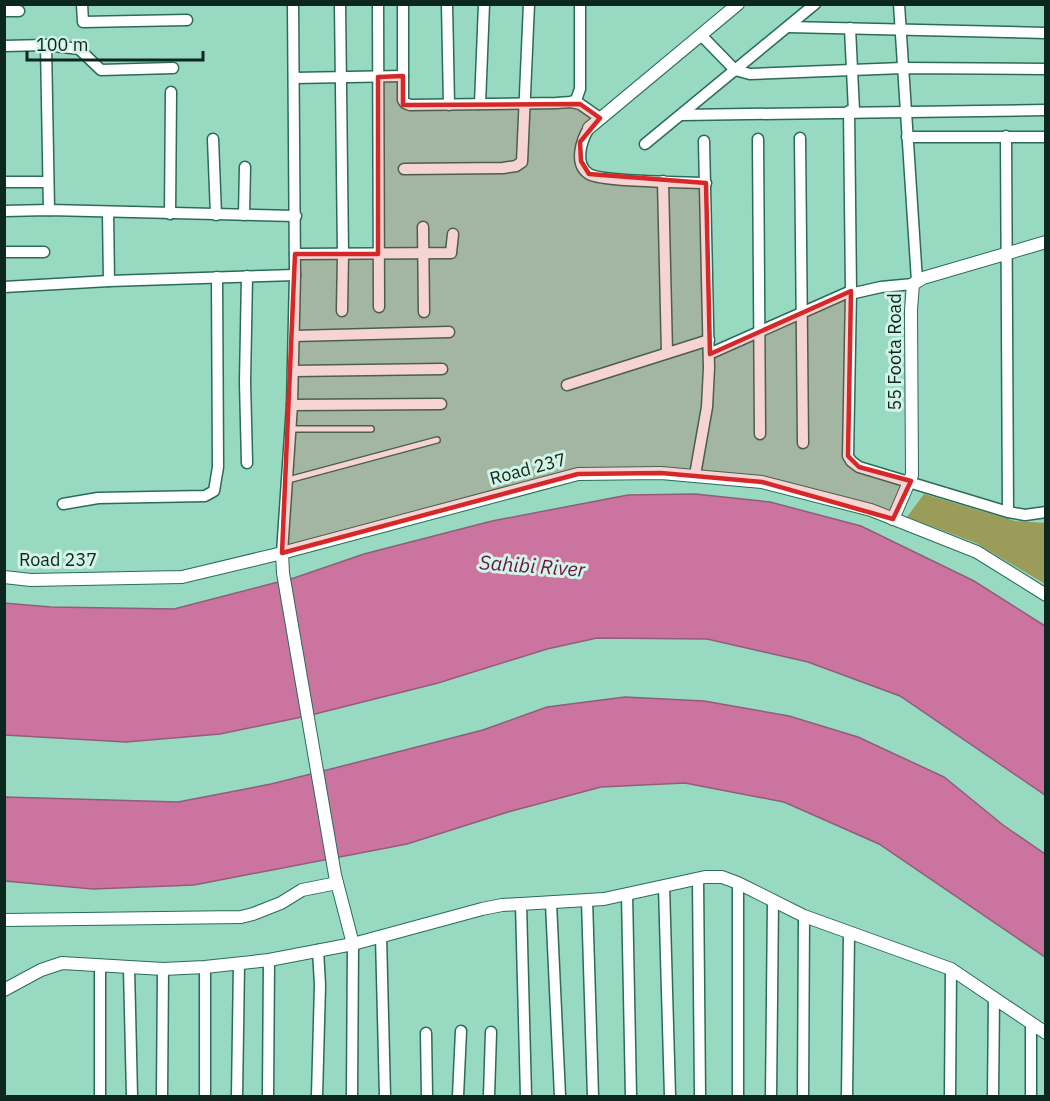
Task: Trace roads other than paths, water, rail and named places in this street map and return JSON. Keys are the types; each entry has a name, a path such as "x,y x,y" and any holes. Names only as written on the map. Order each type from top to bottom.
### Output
{"street":[{"path":"82,4 83,22 187,20"},
{"path":"293,4 296,216 294,336 292,405 282,553 283,573 336,879 353,944 352,1096"},
{"path":"340,4 342,311"},
{"path":"378,4 379,307"},
{"path":"404,4 405,103 449,105 571,102 580,104 600,118"},
{"path":"447,4 449,105"},
{"path":"480,104 484,4"},
{"path":"404,169 502,168 519,165 523,158 529,4"},
{"path":"571,102 576,100 580,89 580,4"},
{"path":"706,183 598,177 589,174 584,169 580,142 589,128 600,118 738,4"},
{"path":"645,144 815,4"},
{"path":"709,354 851,292 915,282 899,4"},
{"path":"4,11 19,10"},
{"path":"788,27 1046,33"},
{"path":"850,28 852,111 848,456 859,467 1008,512 1025,514 1046,512"},
{"path":"701,35 735,70 750,75 903,68 1046,69"},
{"path":"4,46 46,45 79,49 100,70 173,68"},
{"path":"46,45 49,210"},
{"path":"294,78 403,76"},
{"path":"170,214 171,92"},
{"path":"681,115 1046,110"},
{"path":"1006,136 1008,512"},
{"path":"907,137 1046,137"},
{"path":"800,138 803,443"},
{"path":"213,139 216,214"},
{"path":"758,139 760,434"},
{"path":"695,475 707,407 709,354 704,141"},
{"path":"244,215 245,167"},
{"path":"663,181 667,353"},
{"path":"4,182 48,182"},
{"path":"4,211 296,216"},
{"path":"108,212 109,281"},
{"path":"423,227 424,312"},
{"path":"295,254 451,253 453,234"},
{"name":"55 Foota Road","path":"893,519 911,481 913,469 911,310 915,282 1046,242"},
{"path":"4,252 44,252"},
{"path":"4,288 109,281 295,275"},
{"path":"247,276 247,463"},
{"path":"63,504 98,498 205,496 214,491 218,467 217,277"},
{"path":"294,336 449,332"},
{"path":"567,385 709,340"},
{"path":"293,372 442,369"},
{"path":"292,405 441,404"},
{"name":"Road 237","path":"4,578 31,580 182,577 282,553 578,474 661,473 762,482 871,510 977,552 1046,595"},
{"path":"4,990 53,965 69,963 163,969 269,960 353,944 467,912 502,905 587,900 698,879 722,878 738,883 804,916 951,969 1046,1033"},
{"path":"4,920 242,917 281,903 302,890 336,879"},
{"path":"698,879 700,1096"},
{"path":"738,883 738,1096"},
{"path":"664,886 670,1096"},
{"path":"627,894 631,1096"},
{"path":"587,900 593,1096"},
{"path":"771,1096 774,901"},
{"path":"551,903 560,1096"},
{"path":"521,904 526,1096"},
{"path":"803,1096 804,916"},
{"path":"847,1096 849,933"},
{"path":"381,936 385,1096"},
{"path":"317,1096 320,985 318,950"},
{"path":"268,1096 269,960"},
{"path":"237,1096 238,964"},
{"path":"100,965 100,1096"},
{"path":"205,967 205,1096"},
{"path":"129,968 132,1096"},
{"path":"162,1096 163,969"},
{"path":"950,1096 951,969"},
{"path":"993,1096 994,998"},
{"path":"1031,1023 1031,1096"},
{"path":"458,1096 461,1031"},
{"path":"489,1096 491,1032"},
{"path":"426,1033 427,1096"}],"lane":[{"path":"290,429 371,429"},
{"path":"286,480 437,440"}],"water":[{"name":"Sahibi River","path":"695,494 770,502 861,526 974,581 1045,626 1045,795 900,696 808,662 707,639 597,638 547,649 438,683 311,715 220,734 126,742 5,735 4,603 51,607 174,609 294,578 364,554 492,521 628,495"},
{"path":"625,697 704,701 789,716 858,737 944,777 1003,825 1045,854 1045,957 879,844 784,802 685,783 601,787 508,812 407,844 194,885 93,889 5,881 5,797 178,802 271,784 483,730 547,707"}]}
